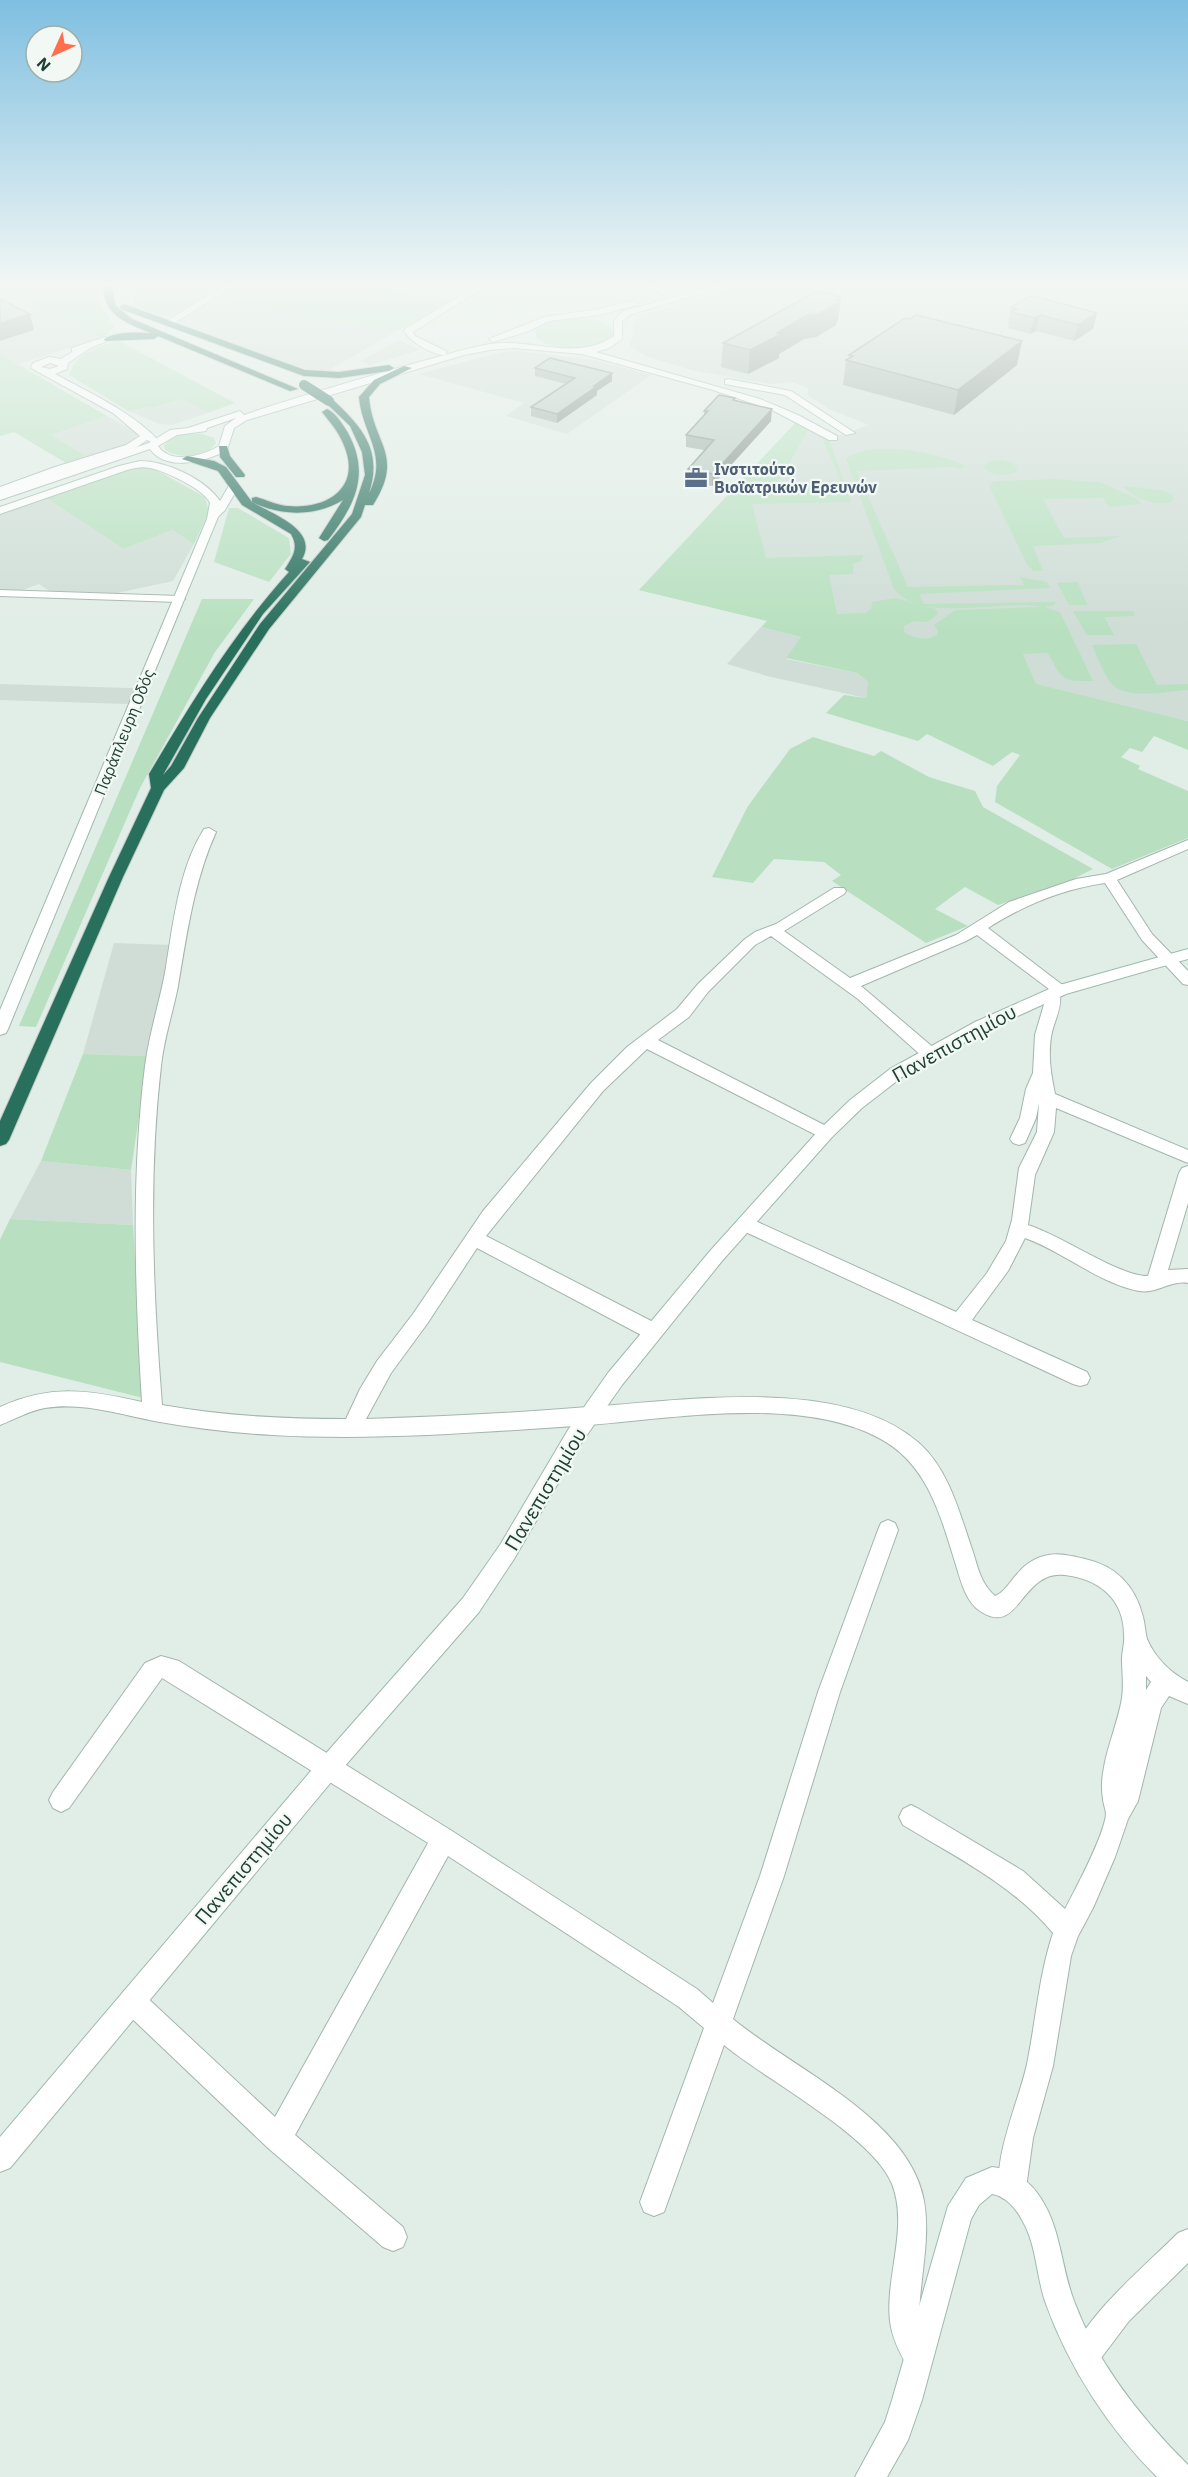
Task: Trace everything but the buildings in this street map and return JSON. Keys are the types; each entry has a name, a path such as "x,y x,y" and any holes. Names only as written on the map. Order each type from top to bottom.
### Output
{"highway":[{"path":"319,401 354,425 367,452 370,475 357,515"},
{"path":"0,1140 158,788 177,768 204,718 264,627 369,503 380,486 385,463 365,409 364,401"},
{"path":"158,788 156,774 178,734 253,620 345,510 351,497 355,478 353,458 347,439 323,403"},
{"path":"223,448 225,457 240,474 251,495 257,501 272,507 295,509 322,505 342,496 355,478"},
{"path":"187,459 222,469 254,509 291,530 299,538 301,552 288,579"}],"street":[{"path":"95,401 146,432 153,439 156,452 165,457"},
{"path":"135,424 148,429 174,432 192,429 284,401"},
{"path":"0,503 128,459 204,457 223,448 230,426 244,418 301,401"},
{"path":"755,401 803,419 833,438"},
{"path":"769,405 776,401"},
{"path":"800,401 850,433"},
{"path":"192,429 207,430 225,436"},
{"path":"0,491 130,447 144,438 146,432"},
{"path":"0,497 153,445 174,432"},
{"path":"0,511 140,464 153,465 210,495 215,504 213,516"},
{"path":"44,476 82,468"},
{"name":"Παράπλευρη Οδός","path":"0,1029 213,516 220,510 234,486"},
{"path":"0,593 179,599"},
{"path":"153,1412 146,1329 144,1233 151,1083 181,927 200,855 209,832"},
{"path":"849,985 961,938 993,916 1024,901 1081,882 1109,878 1188,844"},
{"path":"1109,878 1143,932 1188,980"},
{"path":"352,1428 367,1395 384,1366 420,1319 474,1238 597,1087 626,1058 683,1013 703,988 750,942 759,935 773,931 839,891"},
{"path":"958,1323 997,1272 1008,1255 1019,1229 1028,1170 1044,1137 1048,1098 1041,1072 1043,1035 1056,992 978,928"},
{"path":"773,931 849,985 929,1053"},
{"name":"Πανεπιστημίου","path":"0,2158 329,1767 471,1605 507,1552 589,1416 652,1331 826,1133 883,1082 929,1053 1011,1011 1056,992 1188,954"},
{"path":"646,1041 826,1133"},
{"path":"1019,1139 1028,1118 1034,1089 1041,1072"},
{"path":"1048,1098 1188,1157"},
{"path":"1155,1284 1188,1173"},
{"path":"745,1224 1080,1378"},
{"path":"1019,1229 1047,1239 1134,1282 1155,1284 1175,1274 1188,1276"},
{"path":"474,1238 652,1331"},
{"path":"0,1416 22,1406 72,1396 153,1412 279,1426 352,1428 589,1416 721,1406 788,1406 832,1413 868,1425 906,1444 926,1465 942,1495 974,1586 985,1602 995,1607 1002,1606 1030,1574 1043,1566 1069,1565 1089,1569 1106,1576 1122,1590 1131,1608 1136,1637 1149,1663 1165,1682 1188,1693"},
{"path":"654,2202 771,1876 829,1692 888,1530"},
{"path":"1118,1813 1114,1797 1115,1768 1132,1704 1135,1680 1131,1654 1136,1637"},
{"path":"61,1800 153,1671 161,1667 171,1669 444,1839 688,1998 756,2054 858,2124 898,2168 907,2188 912,2212 911,2251 904,2322 909,2342 918,2357"},
{"path":"1012,2188 1019,2138 1040,2066 1053,1982 1067,1930 1095,1875 1118,1813 1126,1801 1149,1707 1165,1682"},
{"path":"911,1816 1019,1883 1052,1910 1067,1930"},
{"path":"278,2138 444,1839"},
{"path":"132,2001 278,2138 393,2237"},
{"path":"870,2477 897,2429 949,2243 966,2198 977,2185 984,2181 997,2181 1012,2188 1029,2204 1038,2221 1060,2304 1085,2356 1135,2429 1179,2477"},
{"path":"1085,2356 1119,2311 1188,2243"}],"shaded area":[{"path":"176,401 184,401 208,413 172,425 160,424 128,411 153,408"},
{"path":"515,401 615,401 567,434 506,416 524,403"},
{"path":"816,401 1188,401 1188,721 639,590 797,421 829,439 869,425 829,409"},
{"path":"107,416 138,433 135,441 88,458 51,435"},
{"path":"46,498 124,549 172,530 194,544 173,581 108,595 52,593 39,584 20,591 0,590 0,515"},
{"path":"761,627 801,637 786,659 857,673 868,682 866,698 767,676 727,664"},
{"path":"0,684 135,688 128,704 0,700"},
{"path":"114,943 171,945 148,1056 83,1054"},
{"path":"41,1161 131,1170 133,1225 10,1219"}],"green space":[{"path":"0,401 80,401 107,416 51,435 86,456 66,463 14,432 0,436"},
{"path":"111,401 176,401 153,408 128,411"},
{"path":"184,401 230,401 235,403 208,413"},
{"path":"797,421 810,427 778,482 845,491 820,433 829,439 851,502 752,504 766,558 864,555 861,561 853,564 853,574 829,575 837,614 866,613 871,609 872,602 895,598 936,609 938,614 928,622 914,621 904,626 904,632 920,638 937,635 938,631 934,625 955,610 1041,607 1025,605 942,608 923,605 906,599 894,589 846,459 857,453 886,449 936,455 962,464 965,466 960,469 954,467 857,471 908,587 1024,585 1020,577 1047,582 1050,588 919,594 924,604 1056,602 1053,606 1044,607 1060,612 1093,681 1075,681 1064,678 1048,653 1023,654 1036,684 1188,721 1188,750 1154,736 1142,752 1130,748 1121,757 1140,766 1138,769 1188,791 1188,838 1112,869 995,802 997,786 1020,755 1012,752 993,766 927,734 918,741 826,713 844,695 866,698 868,682 857,673 786,658 801,637 761,627 767,621 639,590"},
{"path":"186,433 203,434 214,438 216,443 206,452 185,456 165,450 164,445 171,438"},
{"path":"990,461 1011,462 1017,467 1016,472 998,475 983,467"},
{"path":"144,467 156,470 205,497 209,512 194,544 172,530 124,549 46,498 130,469"},
{"path":"1055,479 1100,482 1139,500 1141,504 1109,507 1103,498 1043,499 1064,538 1121,536 1100,543 1033,546 1043,571 1034,571 1028,566 989,486 994,481"},
{"path":"1122,486 1161,490 1172,494 1174,500 1168,503 1154,503 1140,498"},
{"path":"229,508 238,508 289,538 291,554 269,582 214,562"},
{"path":"1078,582 1087,605 1069,605 1057,583"},
{"path":"202,599 254,599 215,652 140,788 36,1027 19,1026"},
{"path":"1073,611 1133,611 1135,616 1104,617 1114,635 1087,635"},
{"path":"1136,644 1157,685 1188,684 1188,690 1147,694 1117,689 1105,674 1092,645"},
{"path":"813,737 874,756 881,751 929,777 975,791 983,807 1093,869 1065,883 998,905 965,887 935,909 968,926 926,943 832,881 841,875 824,862 774,859 753,883 712,877 748,806 790,749"},
{"path":"83,1054 148,1056 131,1170 41,1161"},
{"path":"10,1219 133,1225 143,1398 0,1362 0,1240"}],"place":[{"name":"Ινστιτούτο Βιοϊατρικών Ερευνών","path":"696,478"}]}
